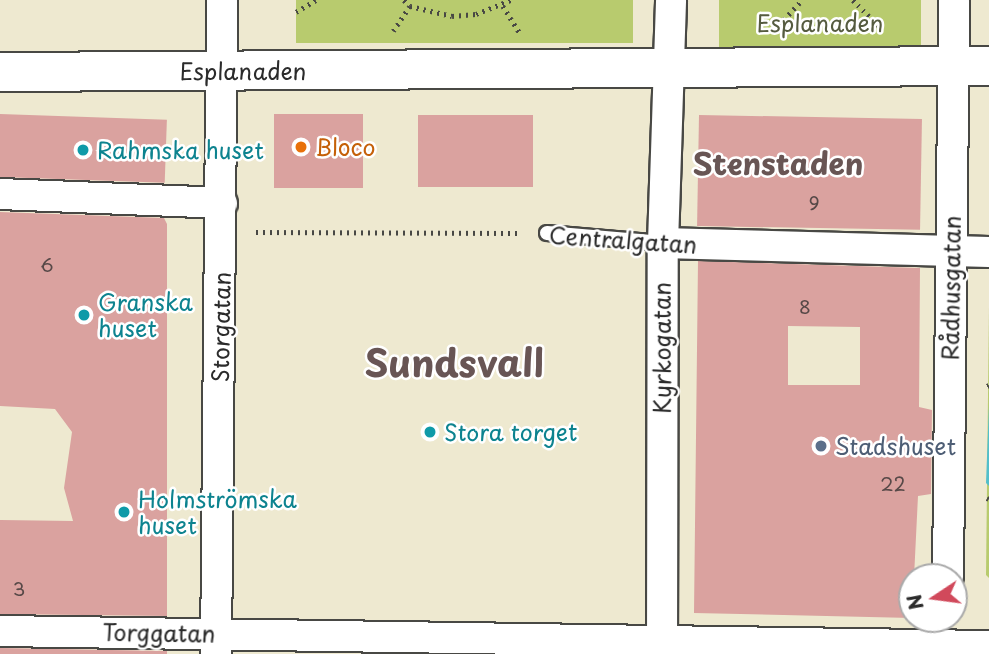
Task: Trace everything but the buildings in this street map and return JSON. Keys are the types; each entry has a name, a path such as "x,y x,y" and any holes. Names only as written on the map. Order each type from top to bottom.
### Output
{"street":[{"name":"Storgatan","path":"217,644 222,0"},
{"name":"Kyrkogatan","path":"662,648 663,243 671,0"},
{"name":"Rådhusgatan","path":"948,563 951,250 971,66 954,0"},
{"name":"Esplanaden","path":"0,72 971,66"},
{"path":"0,194 222,203"},
{"name":"Centralgatan","path":"663,243 989,252"},
{"name":"Torggatan","path":"0,631 217,644 662,648 948,639 989,646"}],"lane":[{"name":"Centralgatan","path":"547,233 663,243"}],"path":[{"path":"296,12 316,0"},
{"path":"404,0 410,6 452,16 476,14 511,0"},
{"name":"Centralgatan","path":"256,232 547,233"}],"green space":[{"path":"296,0 633,0 633,43 296,43"},
{"name":"Esplanaden","path":"719,0 921,0 921,47 719,47"},
{"path":"989,306 989,578 986,575"}],"water":[{"path":"989,405 989,486 986,483"}],"place":[{"name":"Bloco","path":"301,147"},
{"name":"Rahmska huset","path":"83,150"},
{"name":"Granska huset","path":"84,315"},
{"name":"Stora torget","path":"430,432"},
{"name":"Stadshuset","path":"821,446"},
{"name":"Holmströmska huset","path":"124,512"}],"district":[{"name":"Stenstaden","path":"778,163"},
{"name":"Sundsvall","path":"454,362"}]}
